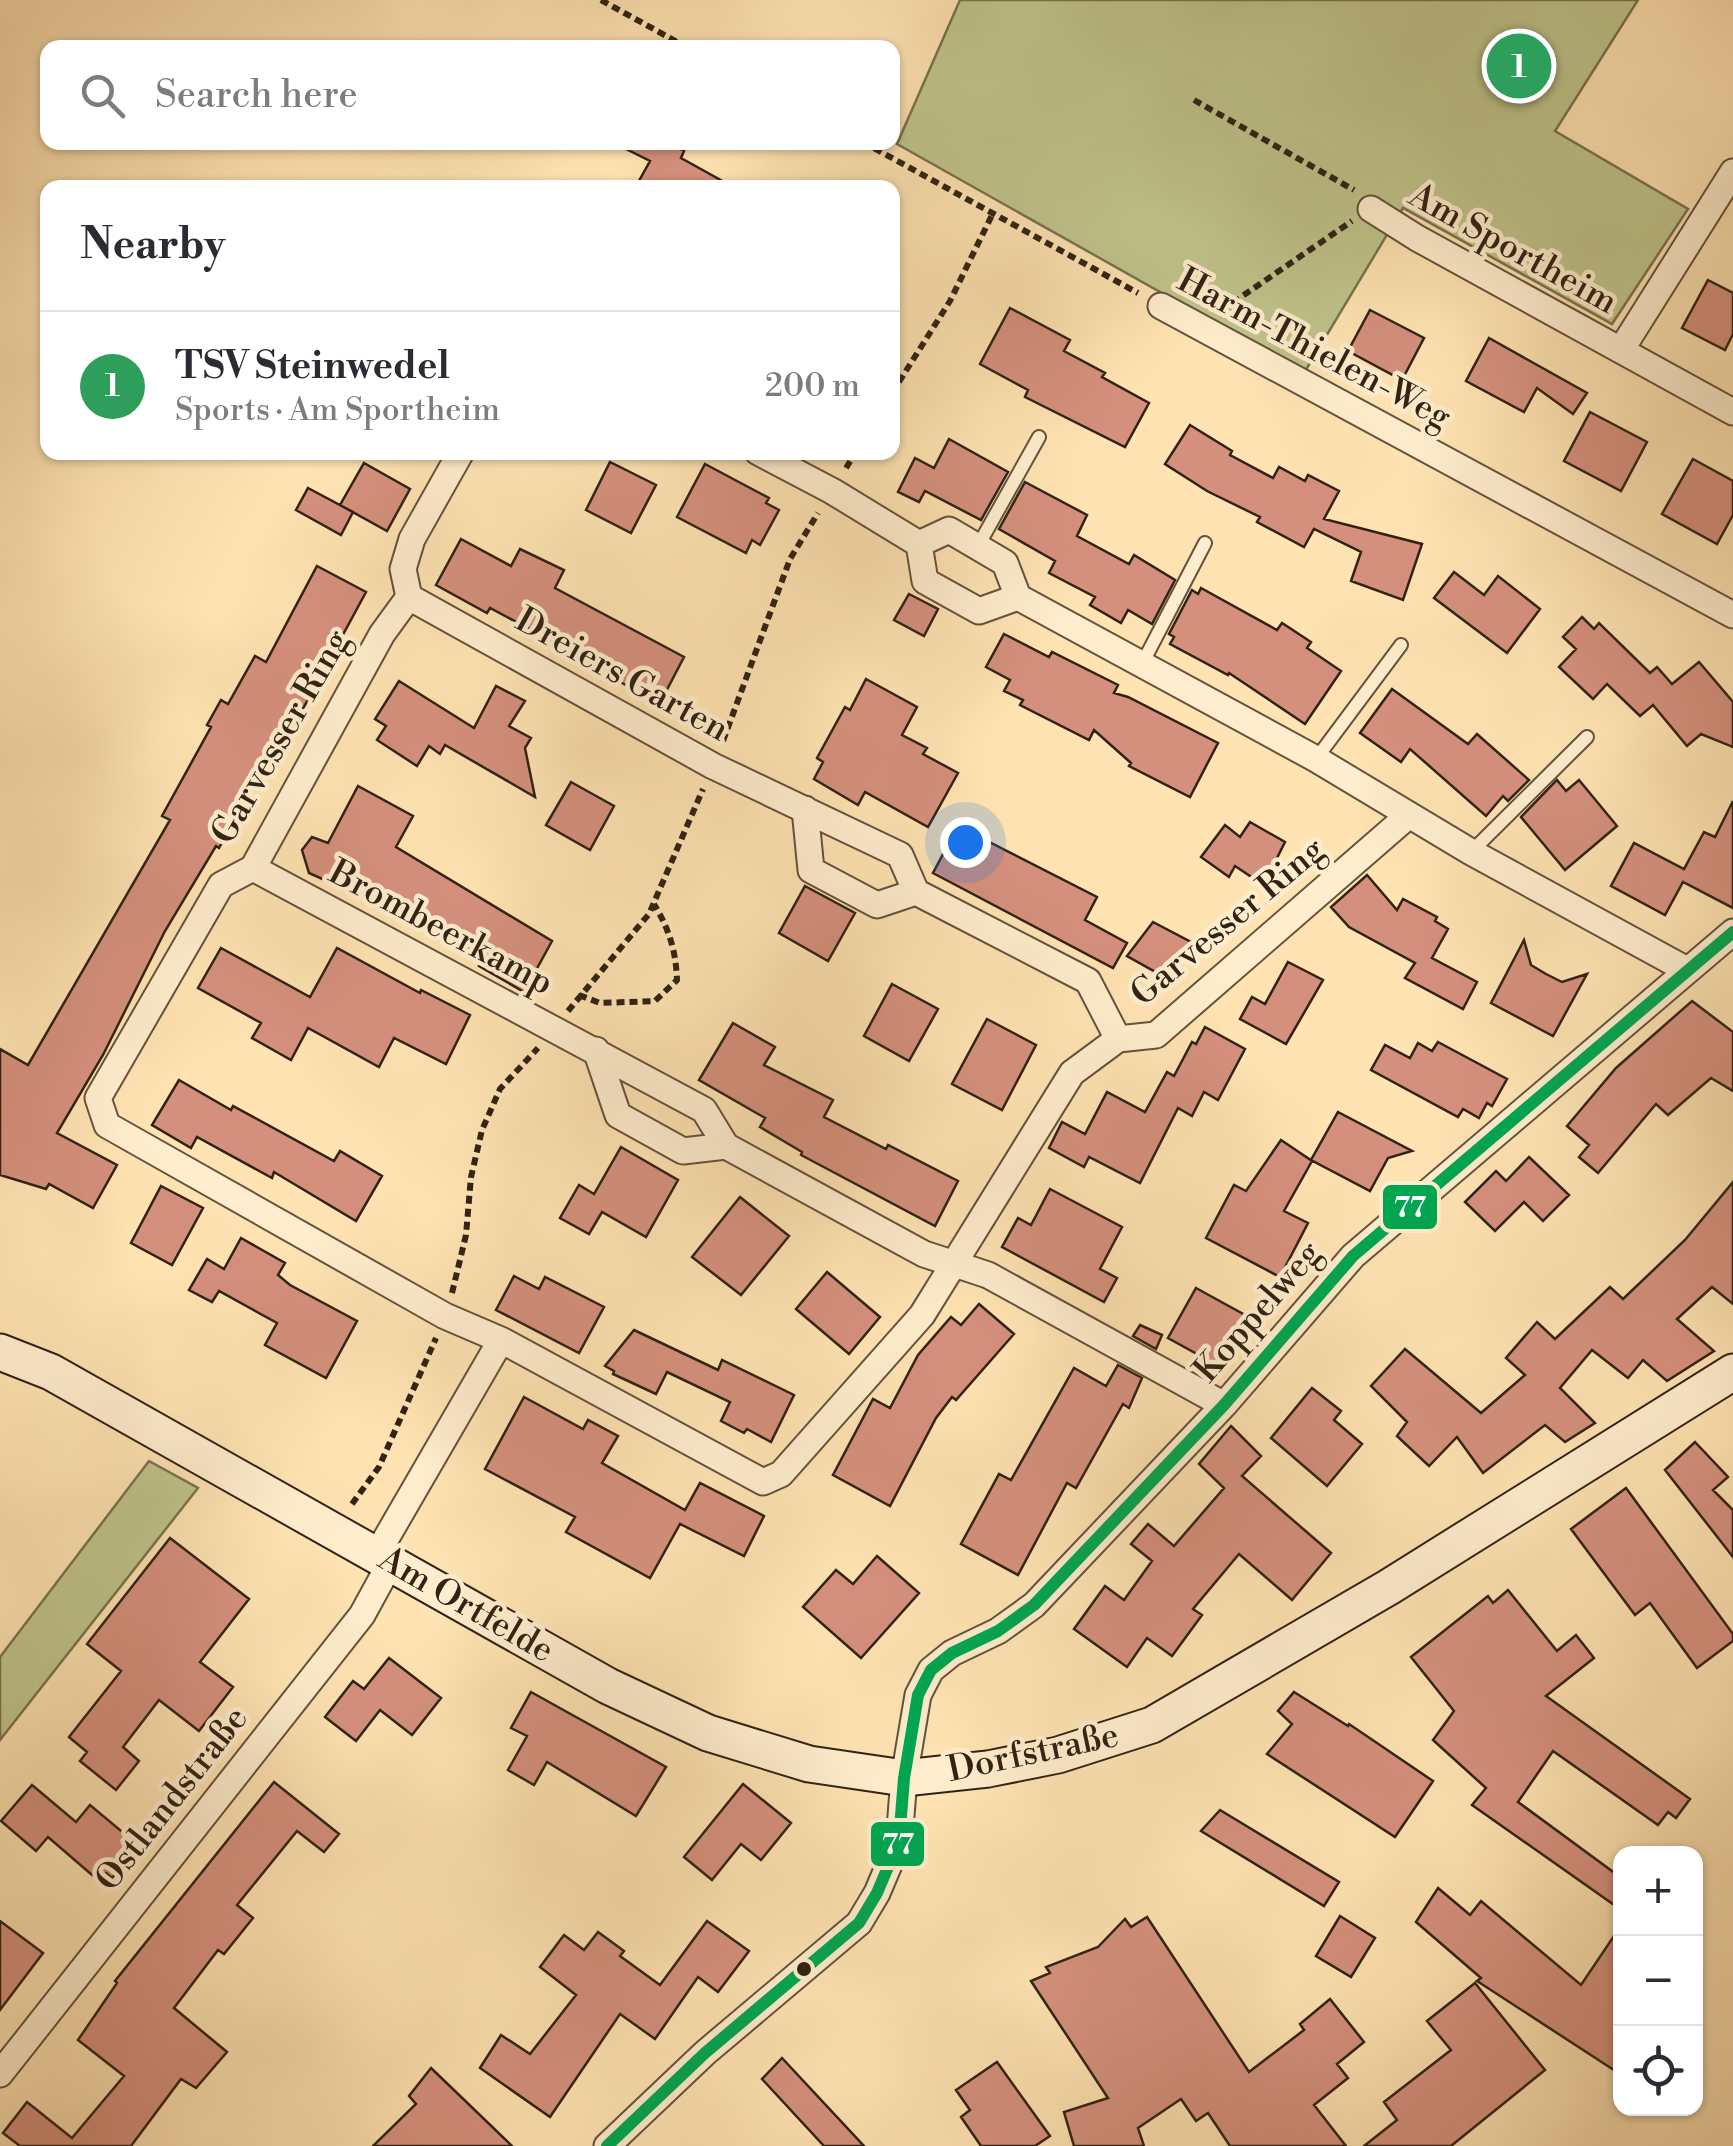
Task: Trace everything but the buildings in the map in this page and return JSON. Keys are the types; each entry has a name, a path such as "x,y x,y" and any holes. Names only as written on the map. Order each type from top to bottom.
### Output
{"street":[{"name":"Am Sportheim","path":"1621,350 1733,172"},
{"name":"Am Sportheim","path":"1371,209 1733,412"},
{"name":"Harm-Thielen-Weg","path":"1161,306 1733,615"},
{"path":"409,597 403,569 412,539 456,460"},
{"path":"773,460 919,544 925,580 979,611 1018,597"},
{"path":"919,544 948,530 978,546 1006,563 1018,597 1316,759 1471,852 1686,970"},
{"name":"Dreiers Garten","path":"409,597 714,766 900,855 916,892"},
{"name":"Garvesser Ring","path":"409,597 382,634 253,868 221,884 98,1098 107,1125 446,1316 500,1340 763,1482 781,1474 922,1315 1072,1073 1118,1039 1156,1035 1409,815"},
{"path":"804,808 810,870 877,905 916,892 1088,981 1118,1039"},
{"name":"Brombeerkamp","path":"253,868 704,1110 726,1146 924,1254 954,1266"},
{"name":"Koppelweg","path":"904,1778 918,1695 931,1670 952,1653 998,1631 1034,1605 1224,1405 1353,1256 1733,932"},
{"path":"596,1050 618,1116 683,1151 726,1146"},
{"path":"954,1266 988,1275 1224,1405"},
{"name":"Am Ortfelde","path":"0,1334 26,1349 51,1372"},
{"path":"384,1558 500,1340"},
{"name":"Am Ortfelde","path":"0,1352 51,1372 608,1686 708,1733 809,1764 904,1778"},
{"name":"Dorfstraße","path":"607,2146 706,2053 859,1922 878,1893 898,1841 904,1778 988,1769 1058,1755 1152,1725 1388,1587 1733,1372"},
{"name":"Ostlandstraße","path":"0,2074 362,1616 384,1558"}],"lane":[{"path":"978,546 1039,437"},
{"path":"1141,666 1205,543"},
{"path":"1316,759 1402,645"},
{"path":"1471,852 1587,737"}],"path":[{"path":"601,0 674,40"},
{"path":"1194,100 1352,188 1371,209 1198,326"},
{"name":"Harm-Thielen-Weg","path":"878,150 1161,306"},
{"path":"900,380 950,301 993,213"},
{"path":"328,1526 336,1509 356,1502 379,1466 446,1316 466,1236 471,1177 482,1130 500,1089 556,1028 648,914 714,766 790,559 851,460"},
{"path":"579,995 600,1003 655,1001 677,980 676,955 653,904"}],"green space":[{"path":"960,0 1638,0 1555,131 1688,209 1612,324 1403,208 1304,373 900,146 900,137"},
{"path":"149,1461 198,1488 0,1740 0,1657"}],"transit line":[{"name":"77","path":"607,2146 705,2053 859,1923 877,1893 899,1841 904,1778 918,1695 931,1670 952,1653 998,1631 1034,1605 1224,1405 1353,1256 1733,932"}],"place":[{"name":"TSV Steinwedel","path":"1519,66"}]}
